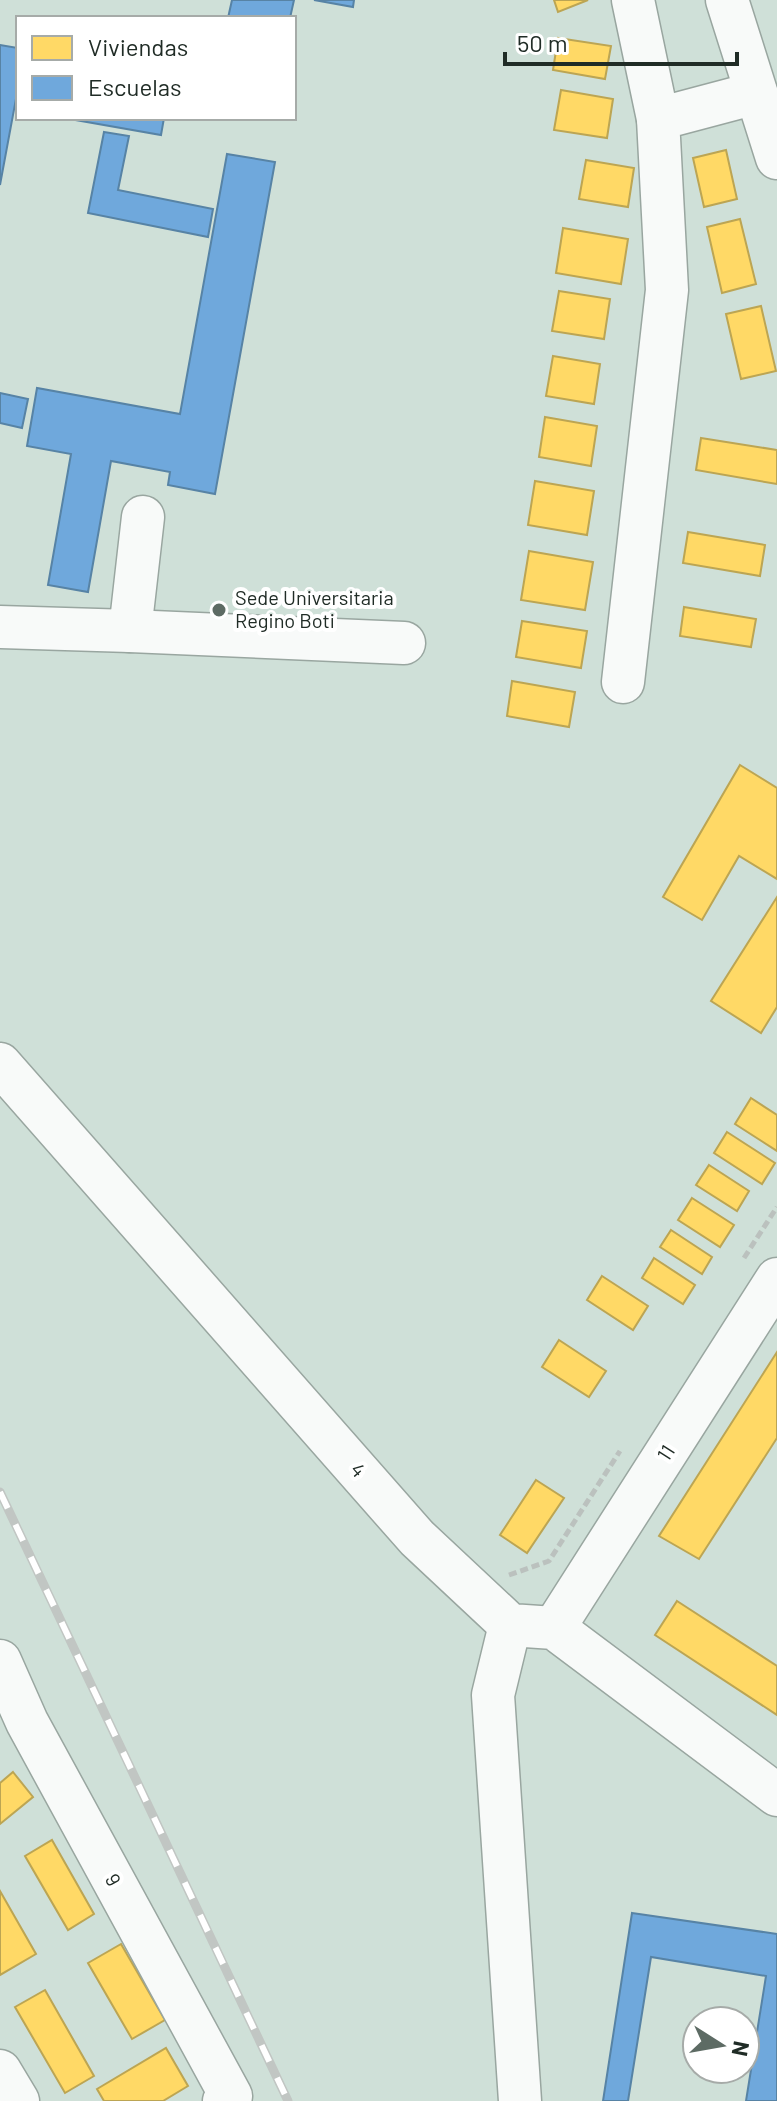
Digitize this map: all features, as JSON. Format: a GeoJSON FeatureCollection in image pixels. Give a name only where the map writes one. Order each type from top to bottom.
{"type":"FeatureCollection","features":[{"type":"Feature","properties":{"kind":"street"},"geometry":{"type":"LineString","coordinates":[[623,682],[667,290],[658,119],[633,0]]}},
{"type":"Feature","properties":{"kind":"street"},"geometry":{"type":"LineString","coordinates":[[727,0],[777,158]]}},
{"type":"Feature","properties":{"kind":"street"},"geometry":{"type":"LineString","coordinates":[[658,119],[756,93]]}},
{"type":"Feature","properties":{"kind":"street"},"geometry":{"type":"LineString","coordinates":[[130,631],[143,517]]}},
{"type":"Feature","properties":{"kind":"street"},"geometry":{"type":"LineString","coordinates":[[0,627],[404,643]]}},
{"type":"Feature","properties":{"kind":"street","name":"4"},"geometry":{"type":"LineString","coordinates":[[0,1064],[417,1538],[510,1625]]}},
{"type":"Feature","properties":{"kind":"street","name":"11"},"geometry":{"type":"LineString","coordinates":[[554,1628],[760,1269]]}},
{"type":"Feature","properties":{"kind":"street"},"geometry":{"type":"LineString","coordinates":[[520,2101],[493,1695],[510,1625],[554,1628],[777,1795]]}},
{"type":"Feature","properties":{"kind":"street","name":"9"},"geometry":{"type":"LineString","coordinates":[[0,1661],[14,1733],[228,2098]]}},
{"type":"Feature","properties":{"kind":"street"},"geometry":{"type":"LineString","coordinates":[[0,2071],[18,2101]]}},
{"type":"Feature","properties":{"kind":"path"},"geometry":{"type":"LineString","coordinates":[[760,1269],[777,1207]]}},
{"type":"Feature","properties":{"kind":"path"},"geometry":{"type":"LineString","coordinates":[[508,1575],[549,1561],[625,1443]]}},
{"type":"Feature","properties":{"kind":"building: Viviendas"},"geometry":{"type":"Polygon","coordinates":[[[554,0],[588,0],[558,12],[554,0]]]}},
{"type":"Feature","properties":{"kind":"building: Viviendas"},"geometry":{"type":"Polygon","coordinates":[[[558,38],[611,46],[605,79],[553,70],[558,38]]]}},
{"type":"Feature","properties":{"kind":"building: Viviendas"},"geometry":{"type":"Polygon","coordinates":[[[561,90],[613,99],[607,138],[554,130],[561,90]]]}},
{"type":"Feature","properties":{"kind":"building: Viviendas"},"geometry":{"type":"Polygon","coordinates":[[[726,150],[737,199],[704,207],[693,158],[726,150]]]}},
{"type":"Feature","properties":{"kind":"building: Viviendas"},"geometry":{"type":"Polygon","coordinates":[[[586,160],[634,168],[628,207],[579,199],[586,160]]]}},
{"type":"Feature","properties":{"kind":"building: Viviendas"},"geometry":{"type":"Polygon","coordinates":[[[740,219],[756,284],[722,293],[707,227],[740,219]]]}},
{"type":"Feature","properties":{"kind":"building: Viviendas"},"geometry":{"type":"Polygon","coordinates":[[[563,228],[628,239],[621,284],[556,273],[563,228]]]}},
{"type":"Feature","properties":{"kind":"building: Viviendas"},"geometry":{"type":"Polygon","coordinates":[[[559,291],[610,299],[604,339],[552,331],[559,291]]]}},
{"type":"Feature","properties":{"kind":"building: Viviendas"},"geometry":{"type":"Polygon","coordinates":[[[761,306],[776,371],[741,379],[726,314],[761,306]]]}},
{"type":"Feature","properties":{"kind":"building: Viviendas"},"geometry":{"type":"Polygon","coordinates":[[[553,356],[600,364],[594,404],[546,396],[553,356]]]}},
{"type":"Feature","properties":{"kind":"building: Viviendas"},"geometry":{"type":"Polygon","coordinates":[[[545,417],[597,426],[591,466],[539,457],[545,417]]]}},
{"type":"Feature","properties":{"kind":"building: Viviendas"},"geometry":{"type":"Polygon","coordinates":[[[701,438],[777,450],[777,484],[696,470],[701,438]]]}},
{"type":"Feature","properties":{"kind":"building: Viviendas"},"geometry":{"type":"Polygon","coordinates":[[[535,481],[594,491],[587,535],[528,525],[535,481]]]}},
{"type":"Feature","properties":{"kind":"building: Viviendas"},"geometry":{"type":"Polygon","coordinates":[[[688,532],[765,545],[760,576],[683,563],[688,532]]]}},
{"type":"Feature","properties":{"kind":"building: Viviendas"},"geometry":{"type":"Polygon","coordinates":[[[529,551],[593,562],[585,610],[521,600],[529,551]]]}},
{"type":"Feature","properties":{"kind":"building: Viviendas"},"geometry":{"type":"Polygon","coordinates":[[[684,607],[756,619],[751,647],[680,636],[684,607]]]}},
{"type":"Feature","properties":{"kind":"building: Viviendas"},"geometry":{"type":"Polygon","coordinates":[[[522,621],[587,631],[581,668],[516,657],[522,621]]]}},
{"type":"Feature","properties":{"kind":"building: Viviendas"},"geometry":{"type":"Polygon","coordinates":[[[512,681],[575,692],[569,727],[507,716],[512,681]]]}},
{"type":"Feature","properties":{"kind":"building: Viviendas"},"geometry":{"type":"Polygon","coordinates":[[[740,765],[777,788],[777,879],[739,856],[702,920],[663,897],[740,765]]]}},
{"type":"Feature","properties":{"kind":"building: Viviendas"},"geometry":{"type":"Polygon","coordinates":[[[777,897],[777,1007],[761,1033],[711,1001],[777,897]]]}},
{"type":"Feature","properties":{"kind":"building: Viviendas"},"geometry":{"type":"Polygon","coordinates":[[[751,1098],[777,1115],[777,1151],[735,1124],[751,1098]]]}},
{"type":"Feature","properties":{"kind":"building: Viviendas"},"geometry":{"type":"Polygon","coordinates":[[[727,1132],[775,1163],[762,1184],[714,1153],[727,1132]]]}},
{"type":"Feature","properties":{"kind":"building: Viviendas"},"geometry":{"type":"Polygon","coordinates":[[[709,1165],[749,1191],[737,1211],[696,1185],[709,1165]]]}},
{"type":"Feature","properties":{"kind":"building: Viviendas"},"geometry":{"type":"Polygon","coordinates":[[[692,1198],[734,1225],[720,1247],[678,1220],[692,1198]]]}},
{"type":"Feature","properties":{"kind":"building: Viviendas"},"geometry":{"type":"Polygon","coordinates":[[[671,1230],[712,1257],[702,1274],[660,1247],[671,1230]]]}},
{"type":"Feature","properties":{"kind":"building: Viviendas"},"geometry":{"type":"Polygon","coordinates":[[[654,1258],[695,1285],[683,1304],[642,1278],[654,1258]]]}},
{"type":"Feature","properties":{"kind":"building: Viviendas"},"geometry":{"type":"Polygon","coordinates":[[[602,1276],[648,1306],[633,1330],[587,1300],[602,1276]]]}},
{"type":"Feature","properties":{"kind":"building: Viviendas"},"geometry":{"type":"Polygon","coordinates":[[[559,1340],[606,1371],[589,1397],[542,1367],[559,1340]]]}},
{"type":"Feature","properties":{"kind":"building: Viviendas"},"geometry":{"type":"Polygon","coordinates":[[[777,1352],[777,1438],[699,1559],[659,1536],[777,1352]]]}},
{"type":"Feature","properties":{"kind":"building: Viviendas"},"geometry":{"type":"Polygon","coordinates":[[[536,1480],[564,1498],[527,1553],[500,1535],[536,1480]]]}},
{"type":"Feature","properties":{"kind":"building: Viviendas"},"geometry":{"type":"Polygon","coordinates":[[[677,1601],[777,1666],[777,1715],[655,1635],[677,1601]]]}},
{"type":"Feature","properties":{"kind":"building: Viviendas"},"geometry":{"type":"Polygon","coordinates":[[[13,1772],[33,1797],[0,1824],[0,1783],[13,1772]]]}},
{"type":"Feature","properties":{"kind":"building: Viviendas"},"geometry":{"type":"Polygon","coordinates":[[[52,1840],[94,1914],[68,1930],[25,1856],[52,1840]]]}},
{"type":"Feature","properties":{"kind":"building: Viviendas"},"geometry":{"type":"Polygon","coordinates":[[[0,1891],[36,1954],[0,1975],[0,1891]]]}},
{"type":"Feature","properties":{"kind":"building: Viviendas"},"geometry":{"type":"Polygon","coordinates":[[[121,1944],[165,2020],[132,2039],[88,1963],[121,1944]]]}},
{"type":"Feature","properties":{"kind":"building: Viviendas"},"geometry":{"type":"Polygon","coordinates":[[[45,1990],[94,2076],[65,2093],[15,2007],[45,1990]]]}},
{"type":"Feature","properties":{"kind":"building: Viviendas"},"geometry":{"type":"Polygon","coordinates":[[[166,2048],[188,2086],[163,2101],[104,2101],[97,2089],[166,2048]]]}},
{"type":"Feature","properties":{"kind":"building: Escuelas"},"geometry":{"type":"Polygon","coordinates":[[[232,0],[294,0],[290,16],[228,16],[232,0]]]}},
{"type":"Feature","properties":{"kind":"building: Escuelas"},"geometry":{"type":"Polygon","coordinates":[[[314,0],[354,0],[353,7],[314,0]]]}},
{"type":"Feature","properties":{"kind":"building: Escuelas"},"geometry":{"type":"Polygon","coordinates":[[[0,45],[16,48],[16,99],[0,185],[0,45]]]}},
{"type":"Feature","properties":{"kind":"building: Escuelas"},"geometry":{"type":"Polygon","coordinates":[[[75,120],[164,120],[161,135],[75,120]]]}},
{"type":"Feature","properties":{"kind":"building: Escuelas"},"geometry":{"type":"Polygon","coordinates":[[[104,132],[129,136],[118,190],[213,209],[208,237],[88,213],[104,132]]]}},
{"type":"Feature","properties":{"kind":"building: Escuelas"},"geometry":{"type":"Polygon","coordinates":[[[227,154],[275,162],[215,494],[168,485],[170,472],[111,461],[88,592],[48,585],[71,454],[27,446],[37,388],[180,414],[227,154]]]}},
{"type":"Feature","properties":{"kind":"building: Escuelas"},"geometry":{"type":"Polygon","coordinates":[[[0,393],[28,399],[22,428],[0,423],[0,393]]]}},
{"type":"Feature","properties":{"kind":"building: Escuelas"},"geometry":{"type":"Polygon","coordinates":[[[632,1913],[777,1934],[777,2101],[746,2101],[749,2085],[761,2085],[761,2007],[766,1976],[651,1957],[628,2101],[603,2101],[632,1913]]]}},
{"type":"Feature","properties":{"kind":"railway"},"geometry":{"type":"LineString","coordinates":[[0,1492],[288,2101]]}},
{"type":"Feature","properties":{"kind":"place","name":"Sede Universitaria Regino Boti"},"geometry":{"type":"Point","coordinates":[219,610]}}]}
